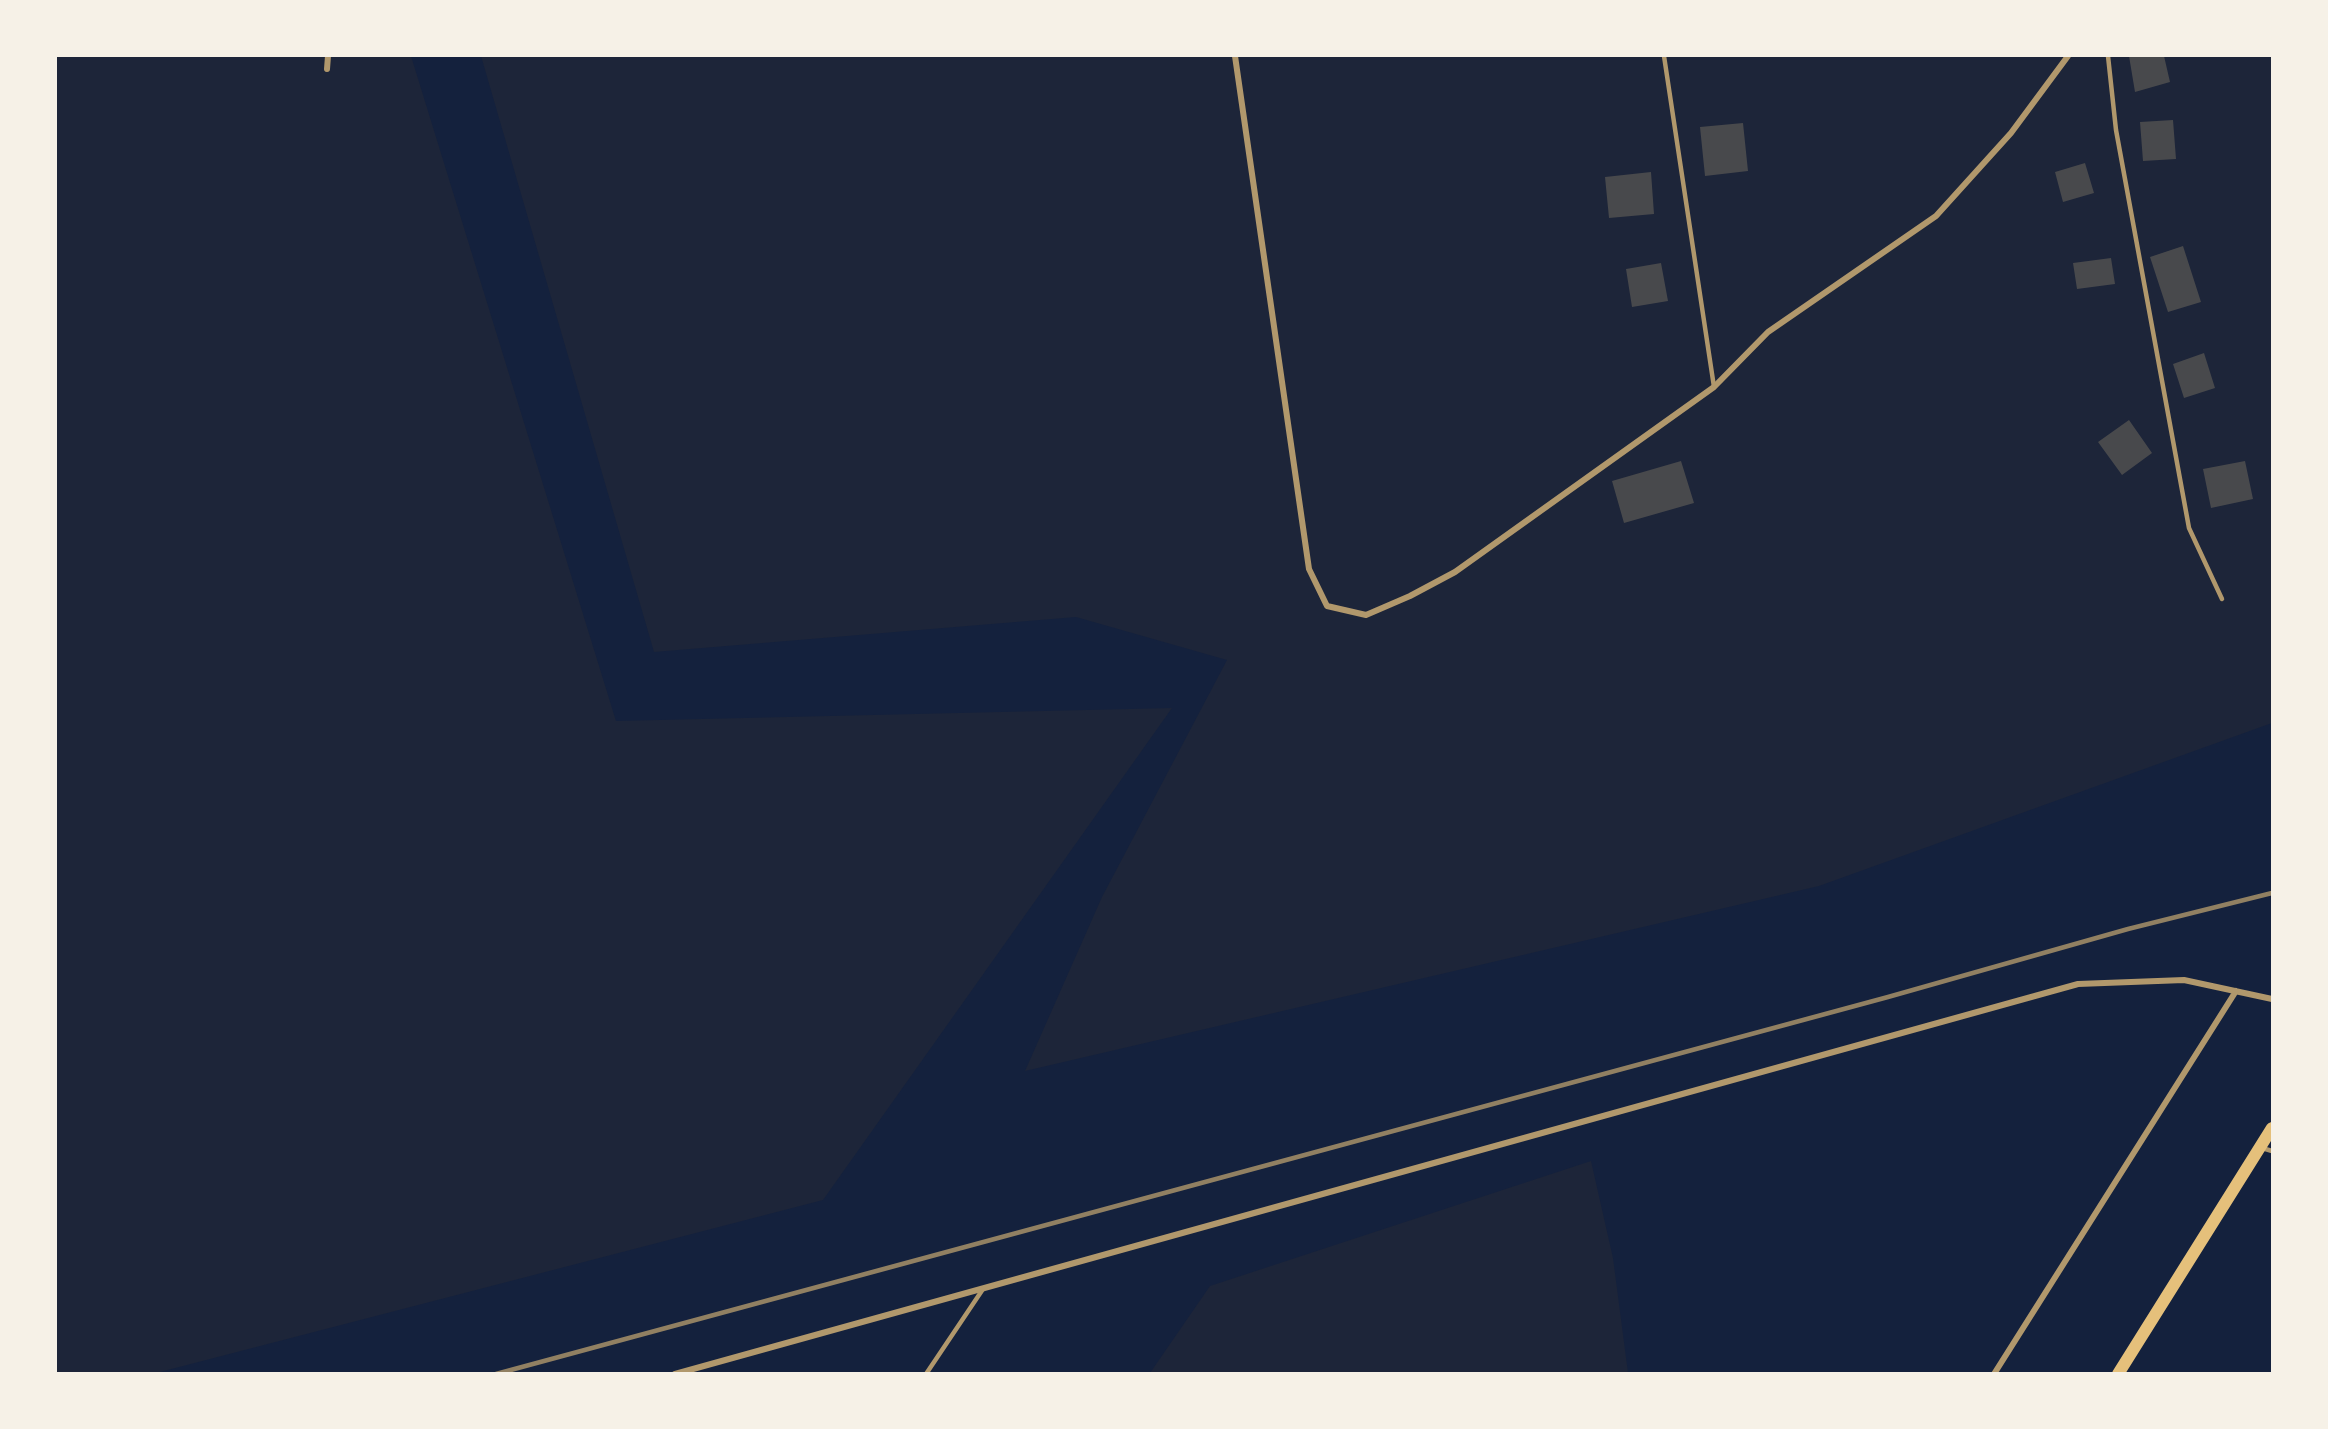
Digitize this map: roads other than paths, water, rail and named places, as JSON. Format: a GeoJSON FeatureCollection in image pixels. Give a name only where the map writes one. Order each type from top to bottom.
{"type":"FeatureCollection","features":[{"type":"Feature","properties":{"kind":"main road"},"geometry":{"type":"LineString","coordinates":[[2118,1374],[2272,1128]]}},
{"type":"Feature","properties":{"kind":"street"},"geometry":{"type":"LineString","coordinates":[[327,69],[328,56]]}},
{"type":"Feature","properties":{"kind":"street"},"geometry":{"type":"LineString","coordinates":[[1235,56],[1310,569],[1327,606],[1366,615],[1410,596],[1455,572],[1714,387],[1767,332],[1936,216],[2011,133],[2068,56]]}},
{"type":"Feature","properties":{"kind":"street"},"geometry":{"type":"LineString","coordinates":[[675,1374],[2078,984],[2184,980],[2272,999]]}},
{"type":"Feature","properties":{"kind":"street"},"geometry":{"type":"LineString","coordinates":[[1994,1374],[2236,992]]}},
{"type":"Feature","properties":{"kind":"lane"},"geometry":{"type":"LineString","coordinates":[[1664,56],[1714,387]]}},
{"type":"Feature","properties":{"kind":"lane"},"geometry":{"type":"LineString","coordinates":[[2108,56],[2116,130],[2188,528],[2223,598]]}},
{"type":"Feature","properties":{"kind":"lane"},"geometry":{"type":"LineString","coordinates":[[2260,1147],[2272,1151]]}},
{"type":"Feature","properties":{"kind":"lane"},"geometry":{"type":"LineString","coordinates":[[926,1374],[984,1287]]}},
{"type":"Feature","properties":{"kind":"railway"},"geometry":{"type":"LineString","coordinates":[[496,1374],[1888,997],[2128,929],[2272,893]]}}]}
